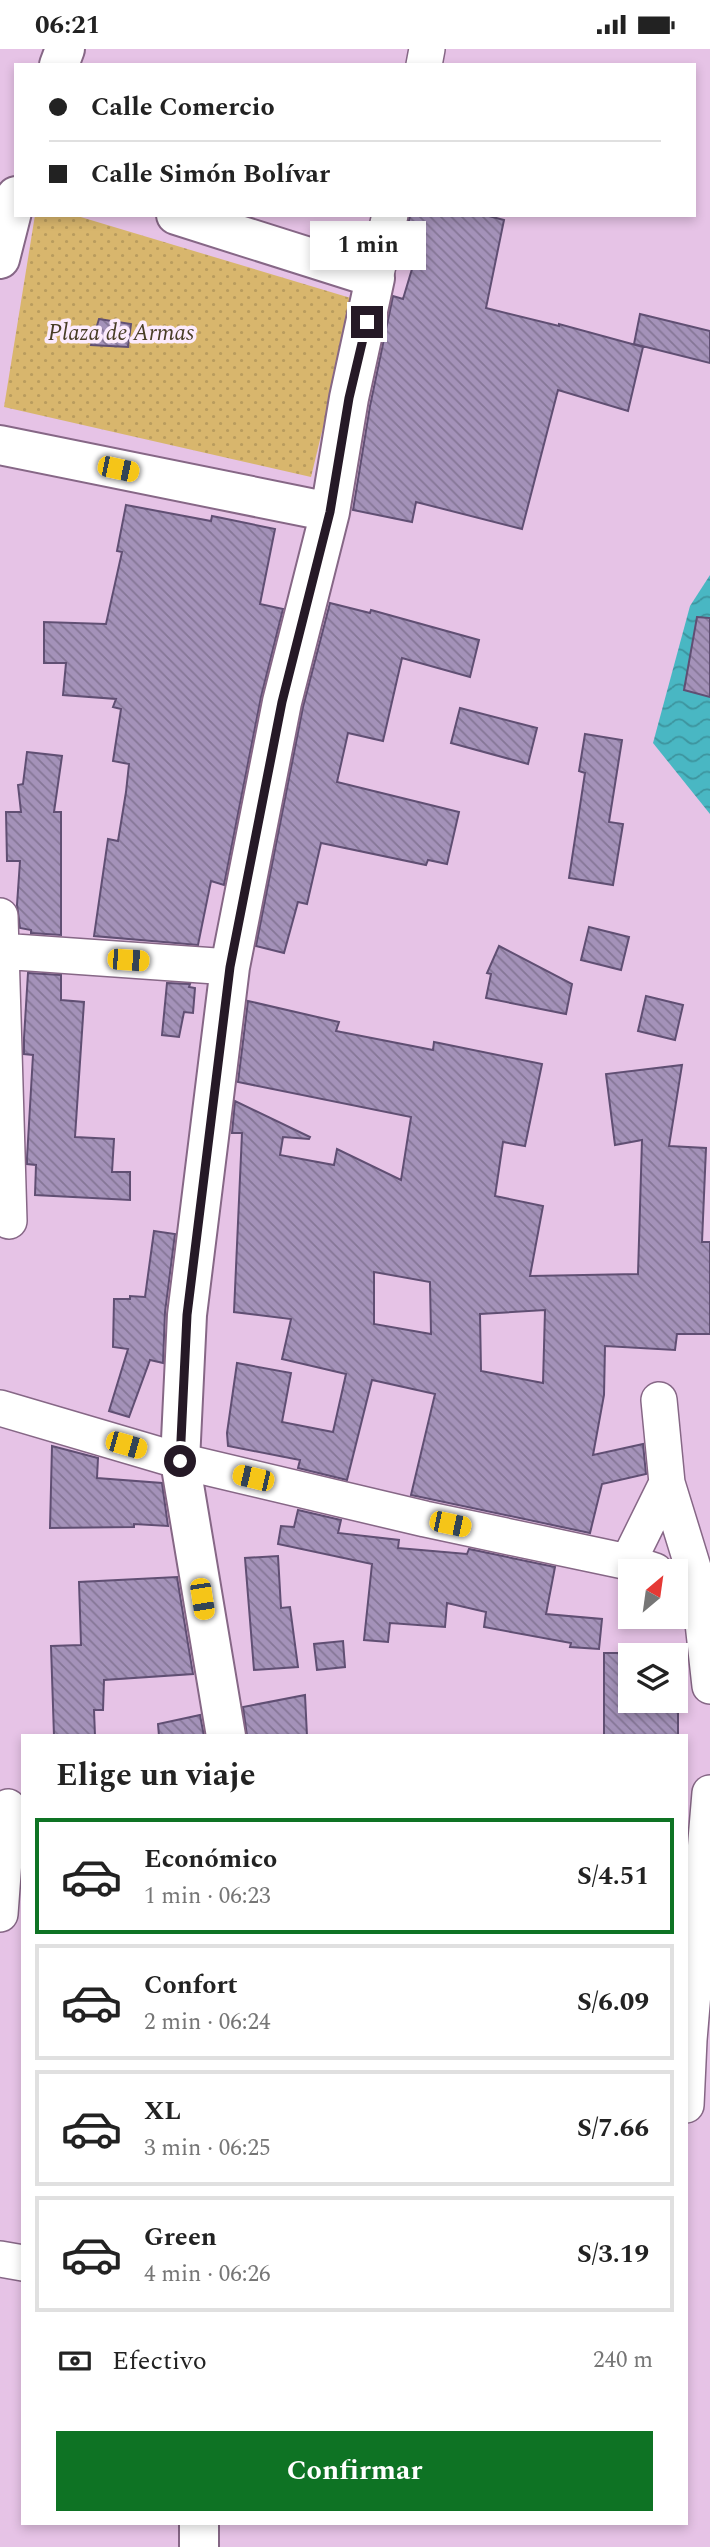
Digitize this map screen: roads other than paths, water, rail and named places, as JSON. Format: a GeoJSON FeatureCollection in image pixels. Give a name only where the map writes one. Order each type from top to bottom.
{"type":"FeatureCollection","features":[{"type":"Feature","properties":{"kind":"street"},"geometry":{"type":"LineString","coordinates":[[1,248],[14,203]]}},
{"type":"Feature","properties":{"kind":"street"},"geometry":{"type":"LineString","coordinates":[[182,217],[375,278]]}},
{"type":"Feature","properties":{"kind":"street"},"geometry":{"type":"LineString","coordinates":[[226,1734],[180,1461],[187,1315],[230,967],[282,702],[330,512],[349,398],[390,217]]}},
{"type":"Feature","properties":{"kind":"street"},"geometry":{"type":"LineString","coordinates":[[0,445],[330,512]]}},
{"type":"Feature","properties":{"kind":"street"},"geometry":{"type":"LineString","coordinates":[[0,916],[9,1221]]}},
{"type":"Feature","properties":{"kind":"street"},"geometry":{"type":"LineString","coordinates":[[1,951],[230,967]]}},
{"type":"Feature","properties":{"kind":"street"},"geometry":{"type":"LineString","coordinates":[[659,1400],[667,1483],[682,1559]]}},
{"type":"Feature","properties":{"kind":"street"},"geometry":{"type":"LineString","coordinates":[[0,1408],[180,1461],[618,1562]]}},
{"type":"Feature","properties":{"kind":"street"},"geometry":{"type":"LineString","coordinates":[[643,1559],[667,1483]]}},
{"type":"Feature","properties":{"kind":"street"},"geometry":{"type":"LineString","coordinates":[[688,1587],[710,1686]]}},
{"type":"Feature","properties":{"kind":"street"},"geometry":{"type":"LineString","coordinates":[[688,2062],[710,1793]]}},
{"type":"Feature","properties":{"kind":"street"},"geometry":{"type":"LineString","coordinates":[[0,1914],[8,1807]]}},
{"type":"Feature","properties":{"kind":"street"},"geometry":{"type":"LineString","coordinates":[[0,2259],[21,2263]]}},
{"type":"Feature","properties":{"kind":"street"},"geometry":{"type":"LineString","coordinates":[[199,2525],[199,2547]]}},
{"type":"Feature","properties":{"kind":"water"},"geometry":{"type":"Polygon","coordinates":[[[710,575],[710,814],[653,743],[690,606],[710,575]]]}},
{"type":"Feature","properties":{"kind":"park label","name":"Plaza de Armas"},"geometry":{"type":"Point","coordinates":[121,333]}}]}
